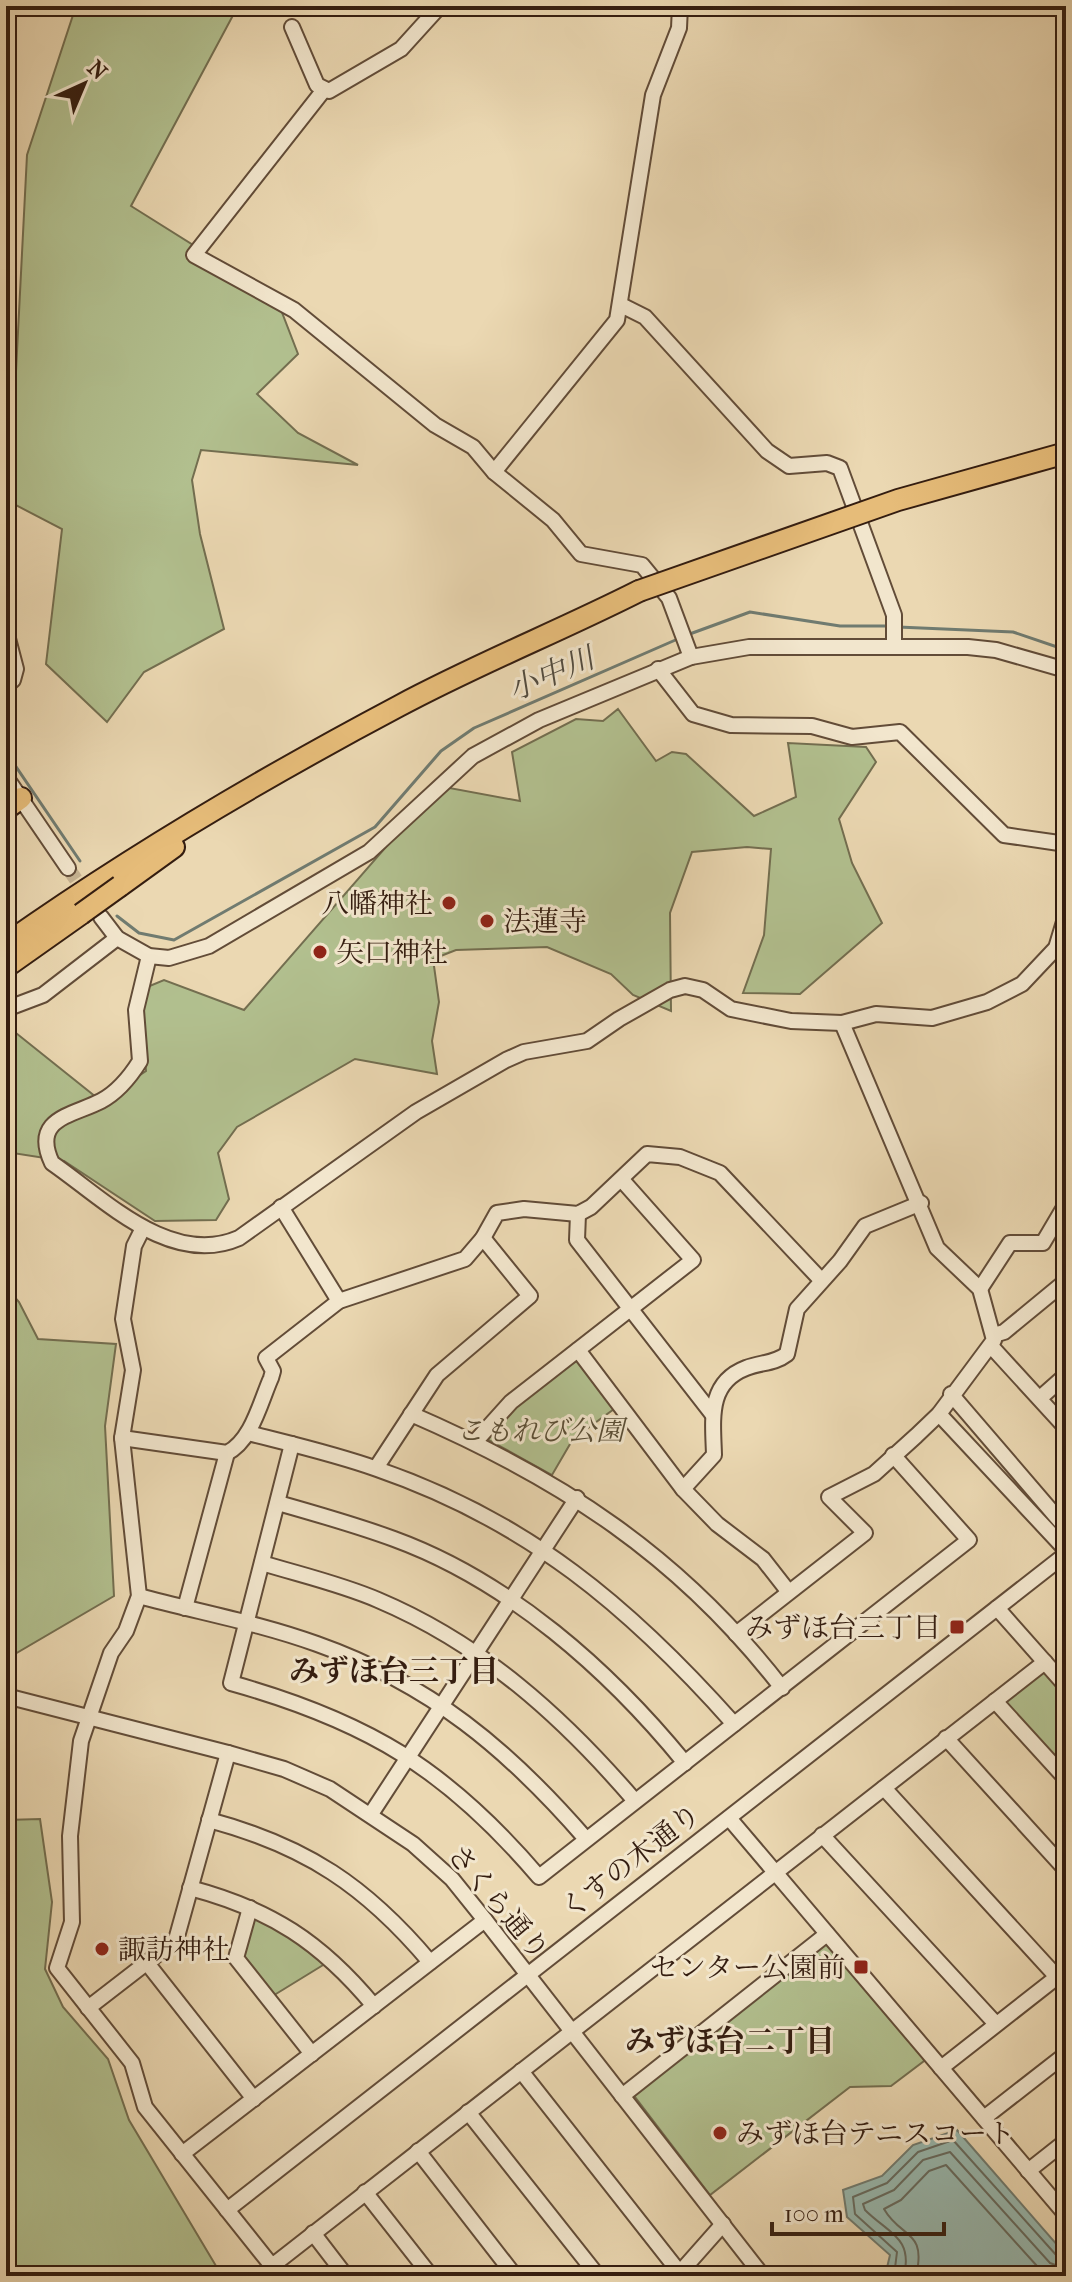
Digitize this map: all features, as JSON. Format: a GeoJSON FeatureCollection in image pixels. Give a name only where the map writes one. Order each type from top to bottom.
{"type":"FeatureCollection","features":[{"type":"Feature","properties":{"kind":"highway"},"geometry":{"type":"LineString","coordinates":[[6,928],[95,870],[300,749],[426,681],[576,614],[639,591],[884,505],[1066,453]]}},
{"type":"Feature","properties":{"kind":"highway"},"geometry":{"type":"LineString","coordinates":[[6,944],[100,878],[400,705],[639,591]]}},
{"type":"Feature","properties":{"kind":"highway"},"geometry":{"type":"LineString","coordinates":[[6,967],[244,794]]}},
{"type":"Feature","properties":{"kind":"highway"},"geometry":{"type":"LineString","coordinates":[[6,936],[95,870]]}},
{"type":"Feature","properties":{"kind":"street"},"geometry":{"type":"LineString","coordinates":[[323,91],[329,91],[401,49],[440,6]]}},
{"type":"Feature","properties":{"kind":"street"},"geometry":{"type":"LineString","coordinates":[[494,472],[617,320],[653,95],[679,28],[680,6]]}},
{"type":"Feature","properties":{"kind":"street"},"geometry":{"type":"LineString","coordinates":[[292,27],[323,91]]}},
{"type":"Feature","properties":{"kind":"street"},"geometry":{"type":"LineString","coordinates":[[323,91],[194,255],[294,310],[435,425],[473,447],[494,472],[553,520],[581,554],[642,565],[669,598],[691,657]]}},
{"type":"Feature","properties":{"kind":"street"},"geometry":{"type":"LineString","coordinates":[[621,305],[645,317],[767,451],[789,466],[827,463],[840,468],[894,615],[894,647]]}},
{"type":"Feature","properties":{"kind":"street"},"geometry":{"type":"LineString","coordinates":[[6,631],[16,669],[13,680],[6,686]]}},
{"type":"Feature","properties":{"kind":"street"},"geometry":{"type":"LineString","coordinates":[[101,917],[117,938],[149,956],[169,958],[189,954],[221,940],[369,852],[473,756],[539,720],[691,657],[749,647],[996,650],[1066,670]]}},
{"type":"Feature","properties":{"kind":"street"},"geometry":{"type":"LineString","coordinates":[[658,669],[693,714],[731,725],[812,726],[852,737],[900,732],[1004,835],[1066,844]]}},
{"type":"Feature","properties":{"kind":"street"},"geometry":{"type":"LineString","coordinates":[[11,794],[68,868]]}},
{"type":"Feature","properties":{"kind":"street"},"geometry":{"type":"LineString","coordinates":[[149,956],[136,1010],[140,1061],[118,1090],[55,1121],[48,1132],[46,1152],[52,1163],[143,1228],[188,1243],[218,1247],[239,1238],[416,1112],[506,1060],[539,1048],[587,1041],[670,990],[685,986],[703,990],[731,1009],[749,1015],[842,1023],[876,1014],[932,1018],[987,1002],[1022,984],[1056,948],[1066,915]]}},
{"type":"Feature","properties":{"kind":"street"},"geometry":{"type":"LineString","coordinates":[[6,1009],[43,995],[117,938]]}},
{"type":"Feature","properties":{"kind":"street"},"geometry":{"type":"LineString","coordinates":[[842,1023],[943,1256],[980,1289],[992,1340],[1066,1428]]}},
{"type":"Feature","properties":{"kind":"street"},"geometry":{"type":"LineString","coordinates":[[122,1438],[227,1453],[236,1449],[248,1433],[273,1371],[266,1358],[339,1301],[465,1259],[483,1238],[497,1213],[524,1209],[578,1214],[591,1207],[647,1154],[680,1157],[720,1173],[821,1280]]}},
{"type":"Feature","properties":{"kind":"street"},"geometry":{"type":"LineString","coordinates":[[475,1442],[499,1412],[693,1260],[622,1180]]}},
{"type":"Feature","properties":{"kind":"street"},"geometry":{"type":"LineString","coordinates":[[683,1489],[714,1455],[713,1415],[716,1392],[723,1383],[744,1368],[777,1361],[787,1354],[797,1309],[865,1226],[921,1203]]}},
{"type":"Feature","properties":{"kind":"street"},"geometry":{"type":"LineString","coordinates":[[980,1289],[1010,1243],[1043,1243],[1066,1204]]}},
{"type":"Feature","properties":{"kind":"street"},"geometry":{"type":"LineString","coordinates":[[281,1207],[339,1301]]}},
{"type":"Feature","properties":{"kind":"street"},"geometry":{"type":"LineString","coordinates":[[578,1214],[577,1240],[713,1415]]}},
{"type":"Feature","properties":{"kind":"street"},"geometry":{"type":"LineString","coordinates":[[143,1228],[134,1246],[123,1319],[133,1370],[122,1438],[139,1596],[126,1631],[111,1653],[87,1717],[70,1836],[72,1922],[57,1968],[132,2063],[145,2107],[272,2266],[1045,1662]]}},
{"type":"Feature","properties":{"kind":"street"},"geometry":{"type":"LineString","coordinates":[[376,1468],[450,1361],[530,1296],[483,1238]]}},
{"type":"Feature","properties":{"kind":"street"},"geometry":{"type":"LineString","coordinates":[[736,1634],[865,1533],[829,1497],[874,1474],[939,1414],[992,1340],[1066,1281]]}},
{"type":"Feature","properties":{"kind":"street"},"geometry":{"type":"LineString","coordinates":[[578,1350],[683,1489],[717,1524],[763,1559],[788,1591]]}},
{"type":"Feature","properties":{"kind":"street"},"geometry":{"type":"LineString","coordinates":[[1040,1398],[1066,1375]]}},
{"type":"Feature","properties":{"kind":"street"},"geometry":{"type":"LineString","coordinates":[[951,1394],[1066,1528]]}},
{"type":"Feature","properties":{"kind":"street"},"geometry":{"type":"LineString","coordinates":[[411,1414],[475,1442],[577,1498],[674,1572],[736,1634],[782,1688]]}},
{"type":"Feature","properties":{"kind":"street"},"geometry":{"type":"LineString","coordinates":[[939,1414],[1066,1552]]}},
{"type":"Feature","properties":{"kind":"street"},"geometry":{"type":"LineString","coordinates":[[248,1433],[376,1468],[468,1507],[544,1550],[621,1607],[686,1670],[734,1724]]}},
{"type":"Feature","properties":{"kind":"street"},"geometry":{"type":"LineString","coordinates":[[292,1444],[231,1683],[296,1701],[360,1728],[409,1756],[495,1825],[539,1877],[969,1540],[893,1455]]}},
{"type":"Feature","properties":{"kind":"street"},"geometry":{"type":"LineString","coordinates":[[185,1608],[227,1453]]}},
{"type":"Feature","properties":{"kind":"street"},"geometry":{"type":"LineString","coordinates":[[371,1814],[577,1498]]}},
{"type":"Feature","properties":{"kind":"street"},"geometry":{"type":"LineString","coordinates":[[278,1503],[396,1540],[439,1559],[511,1601],[589,1662],[626,1696],[685,1763]]}},
{"type":"Feature","properties":{"kind":"street","name":"くすの木通り"},"geometry":{"type":"LineString","coordinates":[[227,2210],[1066,1552]]}},
{"type":"Feature","properties":{"kind":"street"},"geometry":{"type":"LineString","coordinates":[[262,1563],[378,1600],[476,1653],[562,1721],[635,1801]]}},
{"type":"Feature","properties":{"kind":"street"},"geometry":{"type":"LineString","coordinates":[[139,1596],[315,1643],[370,1665],[443,1705],[483,1734],[537,1782],[586,1839]]}},
{"type":"Feature","properties":{"kind":"street"},"geometry":{"type":"LineString","coordinates":[[997,1608],[1066,1686]]}},
{"type":"Feature","properties":{"kind":"street","name":"さくら通り"},"geometry":{"type":"LineString","coordinates":[[6,1696],[228,1753],[296,1774],[330,1789],[413,1844],[452,1879],[765,2276]]}},
{"type":"Feature","properties":{"kind":"street"},"geometry":{"type":"LineString","coordinates":[[995,1701],[1066,1779]]}},
{"type":"Feature","properties":{"kind":"street"},"geometry":{"type":"LineString","coordinates":[[946,1738],[1066,1870]]}},
{"type":"Feature","properties":{"kind":"street"},"geometry":{"type":"LineString","coordinates":[[88,2008],[176,1940],[228,1753]]}},
{"type":"Feature","properties":{"kind":"street"},"geometry":{"type":"LineString","coordinates":[[884,1788],[1062,1973],[941,2068]]}},
{"type":"Feature","properties":{"kind":"street"},"geometry":{"type":"LineString","coordinates":[[729,1818],[1066,2215]]}},
{"type":"Feature","properties":{"kind":"street"},"geometry":{"type":"LineString","coordinates":[[209,1820],[289,1846],[317,1861],[377,1905],[430,1962]]}},
{"type":"Feature","properties":{"kind":"street"},"geometry":{"type":"LineString","coordinates":[[822,1835],[996,2024]]}},
{"type":"Feature","properties":{"kind":"street"},"geometry":{"type":"LineString","coordinates":[[190,1888],[250,1908],[309,1940],[339,1966],[374,2006]]}},
{"type":"Feature","properties":{"kind":"street"},"geometry":{"type":"LineString","coordinates":[[250,1908],[236,1958],[312,2054]]}},
{"type":"Feature","properties":{"kind":"street"},"geometry":{"type":"LineString","coordinates":[[182,2154],[485,1920]]}},
{"type":"Feature","properties":{"kind":"street"},"geometry":{"type":"LineString","coordinates":[[622,2096],[827,1934]]}},
{"type":"Feature","properties":{"kind":"street"},"geometry":{"type":"LineString","coordinates":[[147,1963],[254,2099]]}},
{"type":"Feature","properties":{"kind":"street"},"geometry":{"type":"LineString","coordinates":[[984,2118],[1066,2054]]}},
{"type":"Feature","properties":{"kind":"street"},"geometry":{"type":"LineString","coordinates":[[521,2071],[678,2274],[723,2224]]}},
{"type":"Feature","properties":{"kind":"street"},"geometry":{"type":"LineString","coordinates":[[468,2112],[598,2276]]}},
{"type":"Feature","properties":{"kind":"street"},"geometry":{"type":"LineString","coordinates":[[1028,2171],[1066,2141]]}},
{"type":"Feature","properties":{"kind":"street"},"geometry":{"type":"LineString","coordinates":[[418,2151],[515,2276]]}},
{"type":"Feature","properties":{"kind":"street"},"geometry":{"type":"LineString","coordinates":[[365,2192],[431,2276]]}},
{"type":"Feature","properties":{"kind":"street"},"geometry":{"type":"LineString","coordinates":[[313,2233],[346,2276]]}},
{"type":"Feature","properties":{"kind":"green space"},"geometry":{"type":"Polygon","coordinates":[[[76,6],[238,6],[131,206],[276,297],[298,354],[257,394],[298,433],[358,465],[201,450],[192,480],[200,534],[224,629],[144,672],[107,722],[46,664],[62,529],[6,500],[6,415],[15,391],[27,155],[76,6]]]}},
{"type":"Feature","properties":{"kind":"green space"},"geometry":{"type":"Polygon","coordinates":[[[618,709],[656,761],[672,752],[686,754],[754,816],[796,797],[788,743],[866,747],[876,762],[839,819],[852,863],[882,923],[800,994],[743,993],[764,935],[771,849],[747,847],[692,852],[670,913],[671,1011],[633,995],[611,974],[547,947],[456,950],[433,959],[439,1002],[432,1041],[437,1074],[355,1059],[237,1127],[218,1153],[229,1199],[216,1220],[155,1221],[64,1161],[6,1152],[6,1025],[101,1101],[146,1071],[140,990],[164,980],[244,1010],[439,786],[520,801],[512,752],[576,719],[603,721],[618,709]]]}},
{"type":"Feature","properties":{"kind":"green space"},"geometry":{"type":"Polygon","coordinates":[[[6,1287],[19,1302],[38,1339],[116,1344],[105,1426],[114,1596],[8,1658],[6,1287]]]}},
{"type":"Feature","properties":{"kind":"green space","name":"こもれび公園"},"geometry":{"type":"Polygon","coordinates":[[[576,1359],[614,1409],[573,1439],[552,1475],[487,1439],[504,1415],[576,1359]]]}},
{"type":"Feature","properties":{"kind":"green space"},"geometry":{"type":"Polygon","coordinates":[[[1046,1669],[1066,1691],[1066,1769],[1004,1701],[1046,1669]]]}},
{"type":"Feature","properties":{"kind":"green space"},"geometry":{"type":"Polygon","coordinates":[[[40,1819],[52,1902],[45,1969],[63,2007],[108,2059],[129,2120],[222,2276],[6,2276],[6,1820],[40,1819]]]}},
{"type":"Feature","properties":{"kind":"green space"},"geometry":{"type":"Polygon","coordinates":[[[253,1914],[276,1925],[328,1962],[271,1997],[241,1958],[253,1914]]]}},
{"type":"Feature","properties":{"kind":"green space"},"geometry":{"type":"Polygon","coordinates":[[[823,1943],[829,1944],[923,2054],[924,2061],[891,2086],[850,2087],[710,2195],[632,2093],[823,1943]]]}},
{"type":"Feature","properties":{"kind":"water"},"geometry":{"type":"Polygon","coordinates":[[[957,2130],[1066,2255],[1066,2276],[885,2276],[890,2255],[847,2217],[843,2190],[882,2176],[913,2145],[957,2130]]]}},
{"type":"Feature","properties":{"kind":"waterway","name":"小中川"},"geometry":{"type":"LineString","coordinates":[[687,635],[750,612],[840,626],[890,626]]}},
{"type":"Feature","properties":{"kind":"waterway","name":"小中川"},"geometry":{"type":"LineString","coordinates":[[898,627],[1013,632],[1066,650]]}},
{"type":"Feature","properties":{"kind":"waterway","name":"小中川"},"geometry":{"type":"LineString","coordinates":[[117,916],[139,933],[174,940],[375,827],[441,751],[474,728],[680,638]]}},
{"type":"Feature","properties":{"kind":"waterway","name":"小中川"},"geometry":{"type":"LineString","coordinates":[[6,752],[80,861]]}},
{"type":"Feature","properties":{"kind":"tunnel"},"geometry":{"type":"LineString","coordinates":[[68,868],[88,897]]}},
{"type":"Feature","properties":{"kind":"place","name":"八幡神社"},"geometry":{"type":"Point","coordinates":[449,903]}},
{"type":"Feature","properties":{"kind":"place","name":"法蓮寺"},"geometry":{"type":"Point","coordinates":[487,921]}},
{"type":"Feature","properties":{"kind":"place","name":"矢口神社"},"geometry":{"type":"Point","coordinates":[320,952]}},
{"type":"Feature","properties":{"kind":"place","name":"みずほ台三丁目"},"geometry":{"type":"Point","coordinates":[957,1627]}},
{"type":"Feature","properties":{"kind":"place","name":"諏訪神社"},"geometry":{"type":"Point","coordinates":[102,1949]}},
{"type":"Feature","properties":{"kind":"place","name":"センター公園前"},"geometry":{"type":"Point","coordinates":[861,1967]}},
{"type":"Feature","properties":{"kind":"place","name":"みずほ台テニスコート"},"geometry":{"type":"Point","coordinates":[720,2133]}},
{"type":"Feature","properties":{"kind":"district","name":"みずほ台三丁目"},"geometry":{"type":"Point","coordinates":[394,1671]}},
{"type":"Feature","properties":{"kind":"district","name":"みずほ台二丁目"},"geometry":{"type":"Point","coordinates":[730,2041]}}]}
